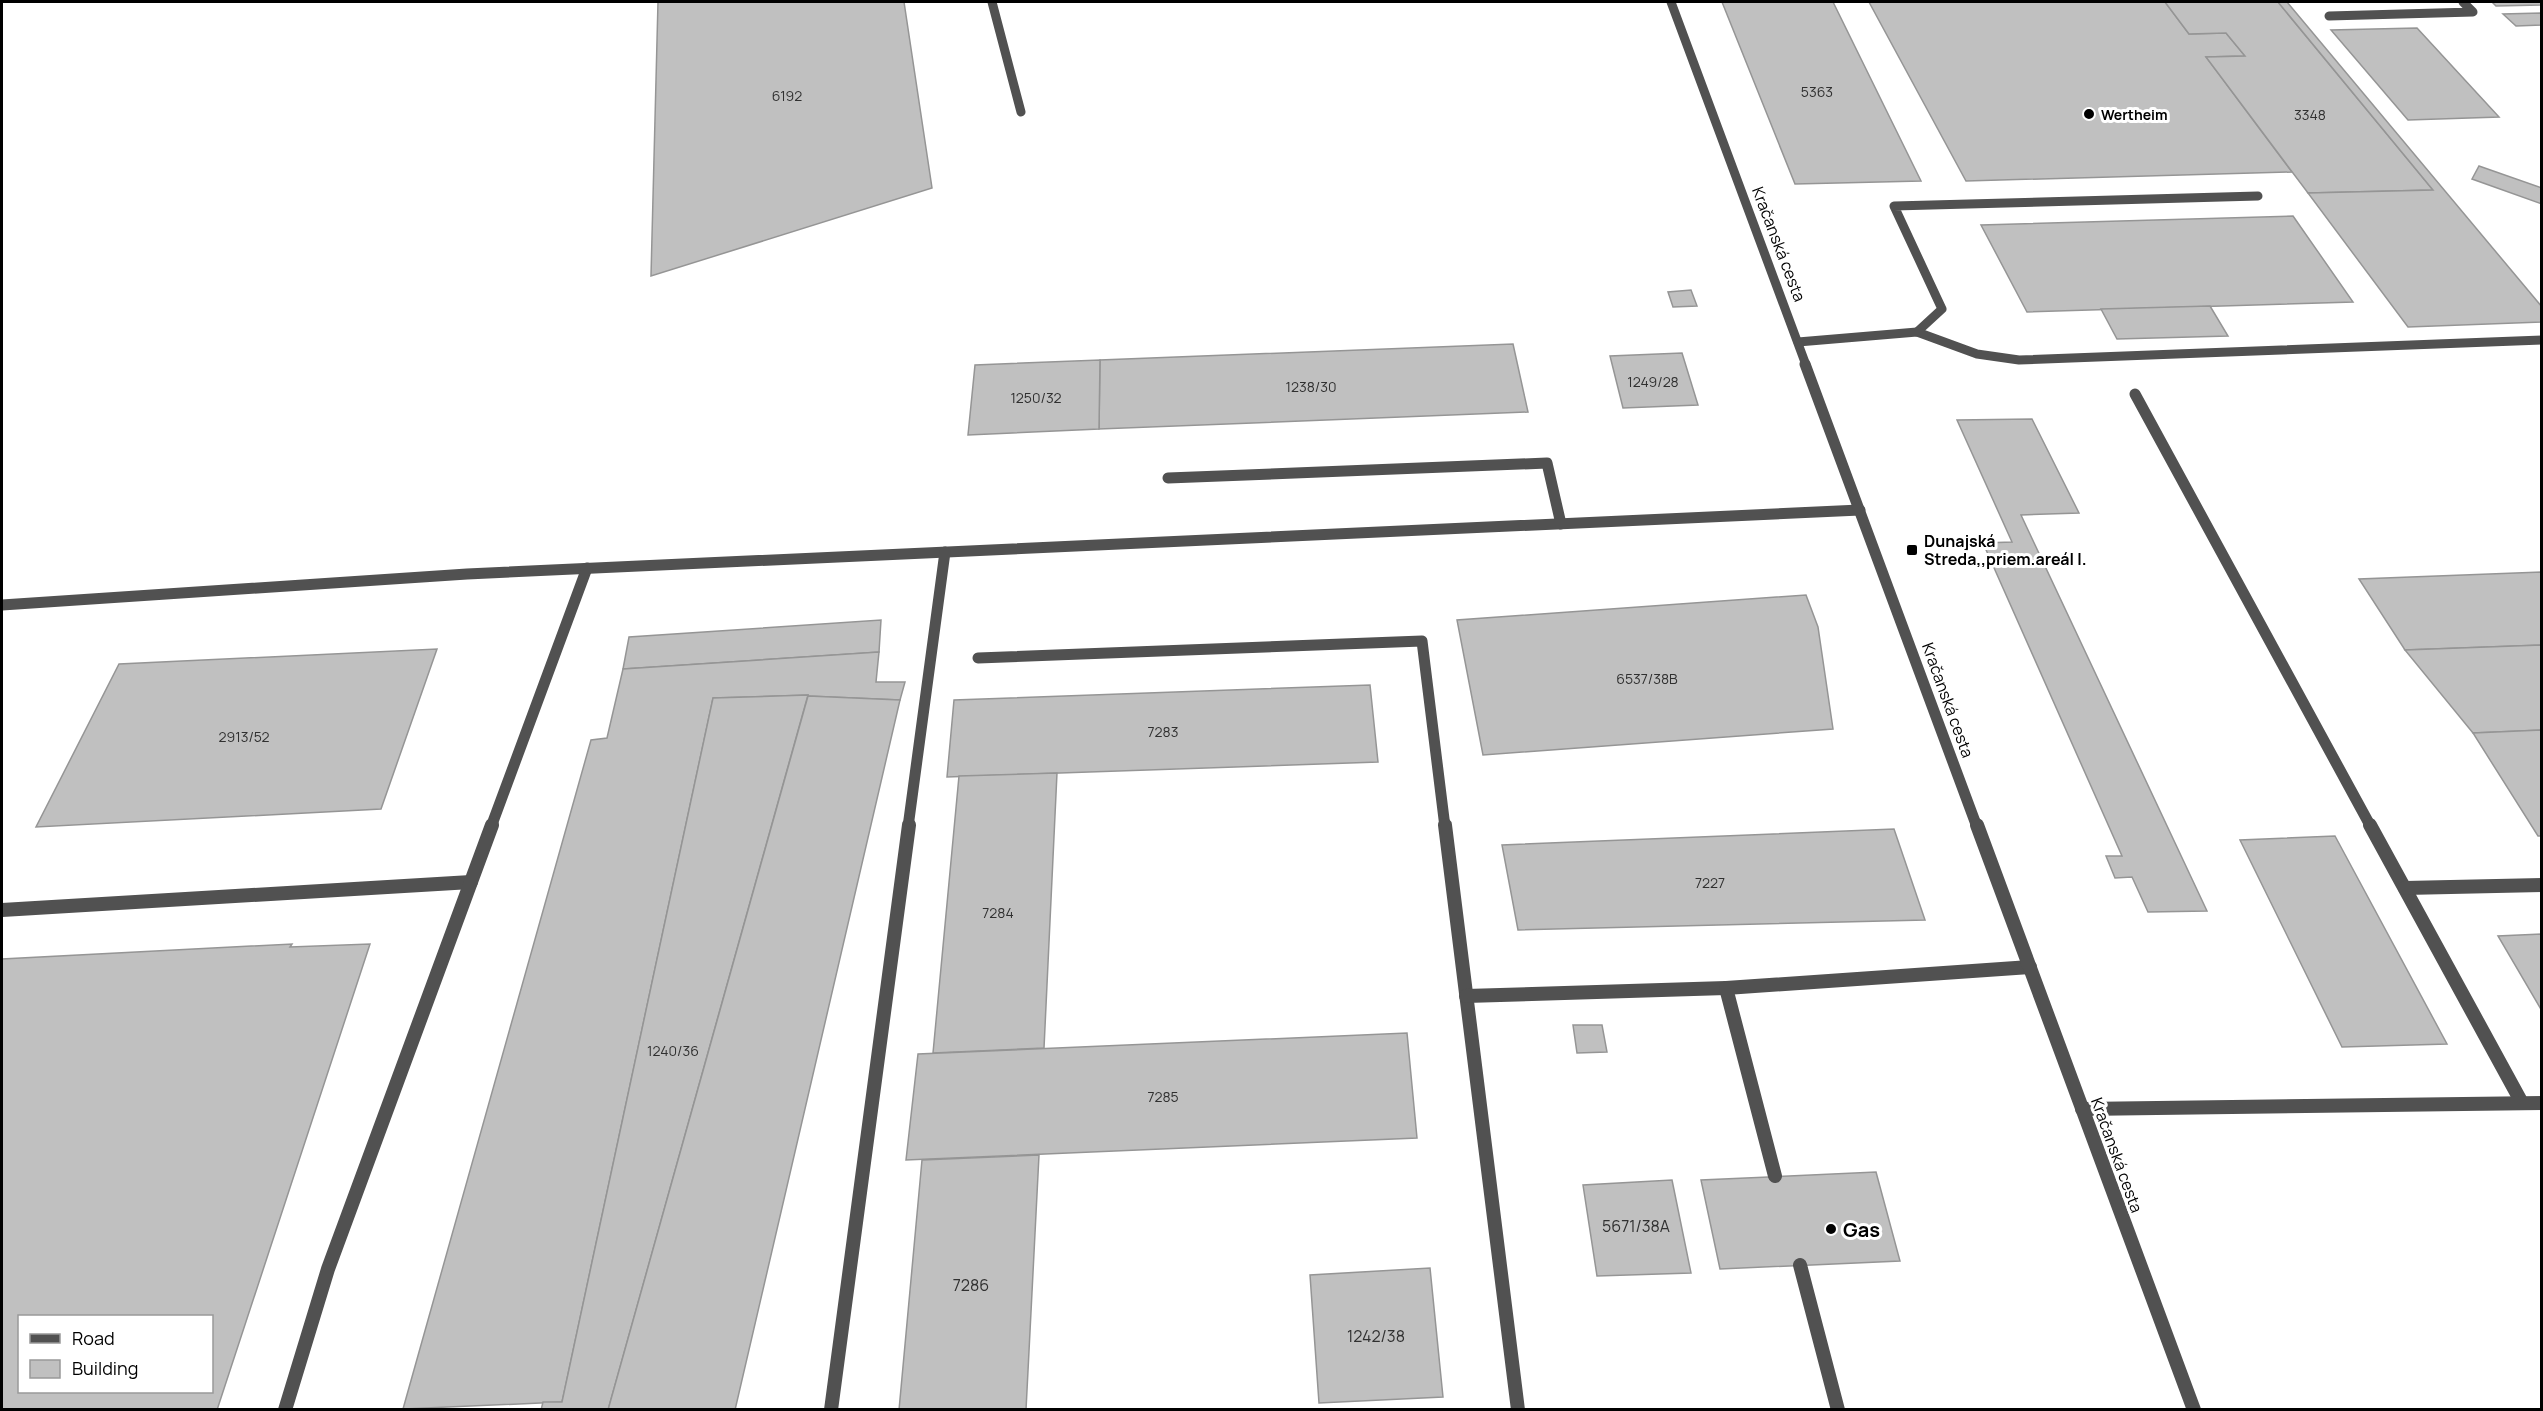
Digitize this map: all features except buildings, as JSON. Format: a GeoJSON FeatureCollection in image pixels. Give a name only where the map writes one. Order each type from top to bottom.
{"type":"FeatureCollection","features":[{"type":"Feature","properties":{"kind":"street"},"geometry":{"type":"LineString","coordinates":[[992,2],[1021,112]]}},
{"type":"Feature","properties":{"kind":"street","name":"Kračanská cesta"},"geometry":{"type":"LineString","coordinates":[[1671,2],[2194,1410]]}},
{"type":"Feature","properties":{"kind":"street"},"geometry":{"type":"LineString","coordinates":[[2329,16],[2473,12],[2463,2]]}},
{"type":"Feature","properties":{"kind":"street"},"geometry":{"type":"LineString","coordinates":[[1917,332],[1942,309],[1894,206],[2258,195]]}},
{"type":"Feature","properties":{"kind":"street"},"geometry":{"type":"LineString","coordinates":[[1798,342],[1917,332],[1977,354],[2019,360],[2541,340]]}},
{"type":"Feature","properties":{"kind":"street"},"geometry":{"type":"LineString","coordinates":[[2135,394],[2522,1103]]}},
{"type":"Feature","properties":{"kind":"street"},"geometry":{"type":"LineString","coordinates":[[1168,478],[1547,463],[1561,524]]}},
{"type":"Feature","properties":{"kind":"street"},"geometry":{"type":"LineString","coordinates":[[2,605],[467,574],[1860,510]]}},
{"type":"Feature","properties":{"kind":"street"},"geometry":{"type":"LineString","coordinates":[[831,1410],[945,552]]}},
{"type":"Feature","properties":{"kind":"street"},"geometry":{"type":"LineString","coordinates":[[285,1410],[328,1269],[587,568]]}},
{"type":"Feature","properties":{"kind":"street"},"geometry":{"type":"LineString","coordinates":[[978,658],[1422,641],[1518,1410]]}},
{"type":"Feature","properties":{"kind":"street"},"geometry":{"type":"LineString","coordinates":[[2,910],[471,882]]}},
{"type":"Feature","properties":{"kind":"street"},"geometry":{"type":"LineString","coordinates":[[2405,888],[2541,885]]}},
{"type":"Feature","properties":{"kind":"street"},"geometry":{"type":"LineString","coordinates":[[1466,996],[1726,988],[2030,967]]}},
{"type":"Feature","properties":{"kind":"street"},"geometry":{"type":"LineString","coordinates":[[1726,988],[1775,1176]]}},
{"type":"Feature","properties":{"kind":"street"},"geometry":{"type":"LineString","coordinates":[[2082,1109],[2541,1103]]}},
{"type":"Feature","properties":{"kind":"street"},"geometry":{"type":"LineString","coordinates":[[1800,1265],[1838,1410]]}},
{"type":"Feature","properties":{"kind":"place","name":"Wertheim"},"geometry":{"type":"Point","coordinates":[2089,114]}},
{"type":"Feature","properties":{"kind":"place","name":"Dunajská Streda,,priem.areál I."},"geometry":{"type":"Point","coordinates":[1912,550]}},
{"type":"Feature","properties":{"kind":"place","name":"Gas"},"geometry":{"type":"Point","coordinates":[1831,1229]}}]}
